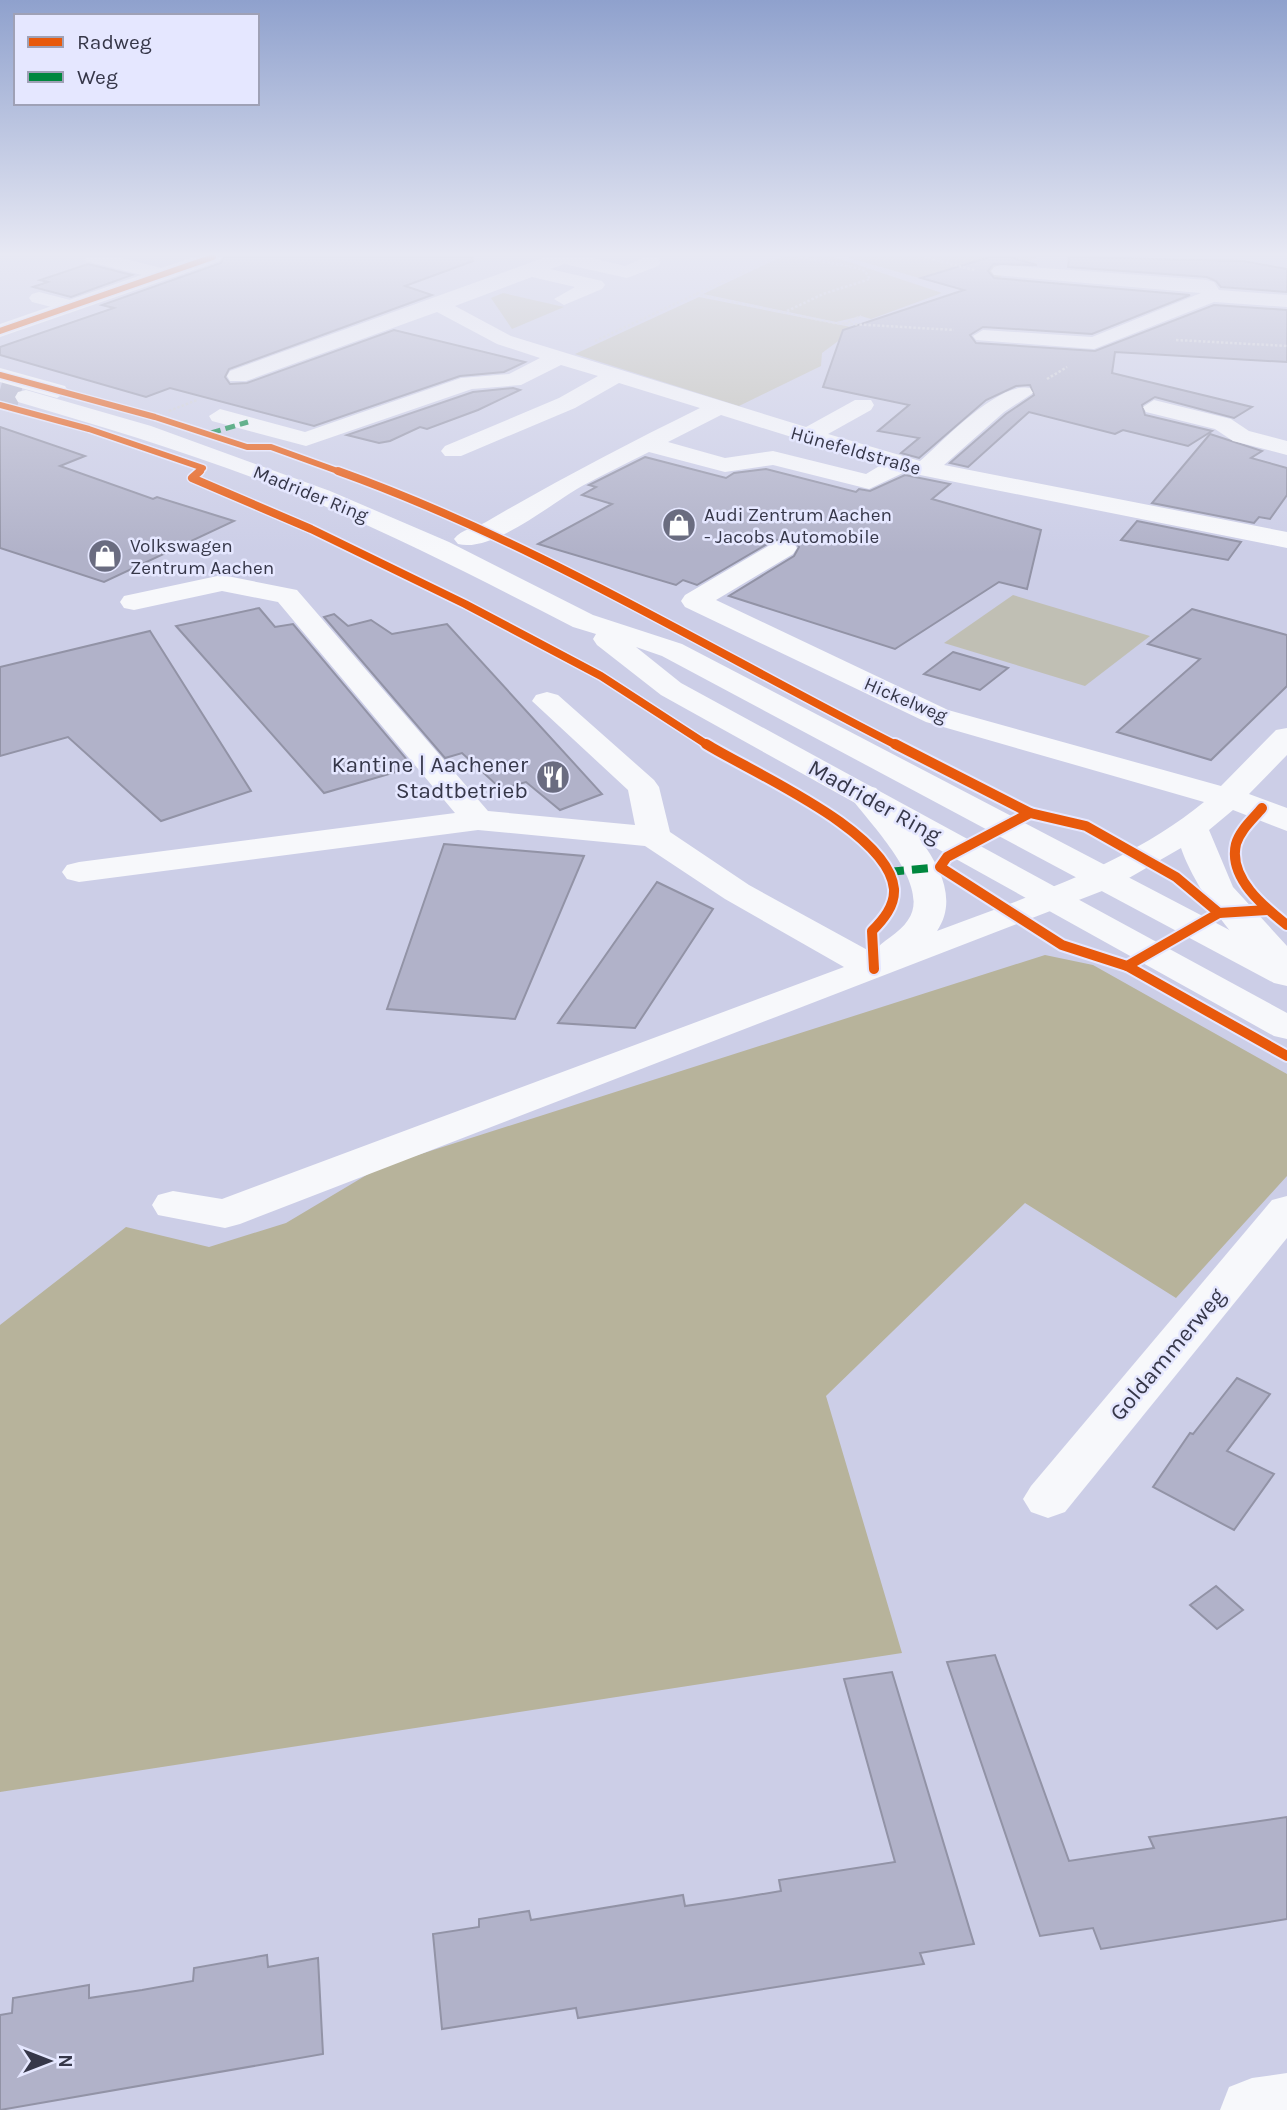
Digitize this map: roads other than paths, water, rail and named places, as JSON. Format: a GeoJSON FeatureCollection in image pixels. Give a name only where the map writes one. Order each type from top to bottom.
{"type":"FeatureCollection","features":[{"type":"Feature","properties":{"kind":"main road"},"geometry":{"type":"LineString","coordinates":[[238,376],[292,355]]}},
{"type":"Feature","properties":{"kind":"main road","name":"Hünefeldstraße"},"geometry":{"type":"LineString","coordinates":[[554,355],[912,467],[1287,540]]}},
{"type":"Feature","properties":{"kind":"main road"},"geometry":{"type":"LineString","coordinates":[[220,416],[306,439],[469,383],[513,380],[559,357]]}},
{"type":"Feature","properties":{"kind":"main road"},"geometry":{"type":"LineString","coordinates":[[0,375],[155,417],[247,447],[377,498],[577,593],[672,650]]}},
{"type":"Feature","properties":{"kind":"main road"},"geometry":{"type":"LineString","coordinates":[[453,451],[567,403],[615,376]]}},
{"type":"Feature","properties":{"kind":"main road"},"geometry":{"type":"LineString","coordinates":[[648,444],[725,464],[773,458],[869,482],[912,467],[996,407],[1022,393]]}},
{"type":"Feature","properties":{"kind":"main road","name":"Madrider Ring"},"geometry":{"type":"LineString","coordinates":[[26,397],[200,450],[321,496],[440,548],[583,621],[672,650],[1287,975]]}},
{"type":"Feature","properties":{"kind":"main road"},"geometry":{"type":"LineString","coordinates":[[0,404],[151,449],[303,508],[671,688]]}},
{"type":"Feature","properties":{"kind":"main road"},"geometry":{"type":"LineString","coordinates":[[806,436],[863,405]]}},
{"type":"Feature","properties":{"kind":"main road"},"geometry":{"type":"LineString","coordinates":[[1154,407],[1223,424],[1241,436],[1287,448]]}},
{"type":"Feature","properties":{"kind":"main road"},"geometry":{"type":"LineString","coordinates":[[467,539],[488,532],[573,481],[718,408]]}},
{"type":"Feature","properties":{"kind":"main road","name":"Hickelweg"},"geometry":{"type":"LineString","coordinates":[[784,548],[695,601],[937,716],[1228,798]]}},
{"type":"Feature","properties":{"kind":"main road"},"geometry":{"type":"LineString","coordinates":[[134,603],[222,583],[287,596],[478,820]]}},
{"type":"Feature","properties":{"kind":"main road","name":"Madrider Ring"},"geometry":{"type":"LineString","coordinates":[[583,621],[671,688],[1287,1028]]}},
{"type":"Feature","properties":{"kind":"main road"},"geometry":{"type":"LineString","coordinates":[[547,701],[643,787],[653,837]]}},
{"type":"Feature","properties":{"kind":"main road"},"geometry":{"type":"LineString","coordinates":[[173,1205],[225,1214],[874,969],[1103,879],[1192,828],[1228,798],[1287,737]]}},
{"type":"Feature","properties":{"kind":"main road"},"geometry":{"type":"LineString","coordinates":[[865,794],[902,841],[929,890],[930,912],[915,935],[874,969]]}},
{"type":"Feature","properties":{"kind":"main road"},"geometry":{"type":"LineString","coordinates":[[1228,798],[1262,808],[1287,821]]}},
{"type":"Feature","properties":{"kind":"main road"},"geometry":{"type":"LineString","coordinates":[[79,872],[478,820],[653,837],[737,892],[874,969]]}},
{"type":"Feature","properties":{"kind":"main road"},"geometry":{"type":"LineString","coordinates":[[1192,828],[1198,856],[1219,895],[1287,965]]}},
{"type":"Feature","properties":{"kind":"main road","name":"Goldammerweg"},"geometry":{"type":"LineString","coordinates":[[1048,1499],[1287,1210]]}},
{"type":"Feature","properties":{"kind":"main road"},"geometry":{"type":"LineString","coordinates":[[1252,2110],[1287,2105]]}},
{"type":"Feature","properties":{"kind":"tunnel"},"geometry":{"type":"LineString","coordinates":[[0,390],[26,397]]}},
{"type":"Feature","properties":{"kind":"place","name":"Audi Zentrum Aachen - Jacobs Automobile"},"geometry":{"type":"Point","coordinates":[679,525]}},
{"type":"Feature","properties":{"kind":"place","name":"Volkswagen Zentrum Aachen"},"geometry":{"type":"Point","coordinates":[105,556]}},
{"type":"Feature","properties":{"kind":"place","name":"Kantine | Aachener Stadtbetrieb"},"geometry":{"type":"Point","coordinates":[553,777]}}]}
